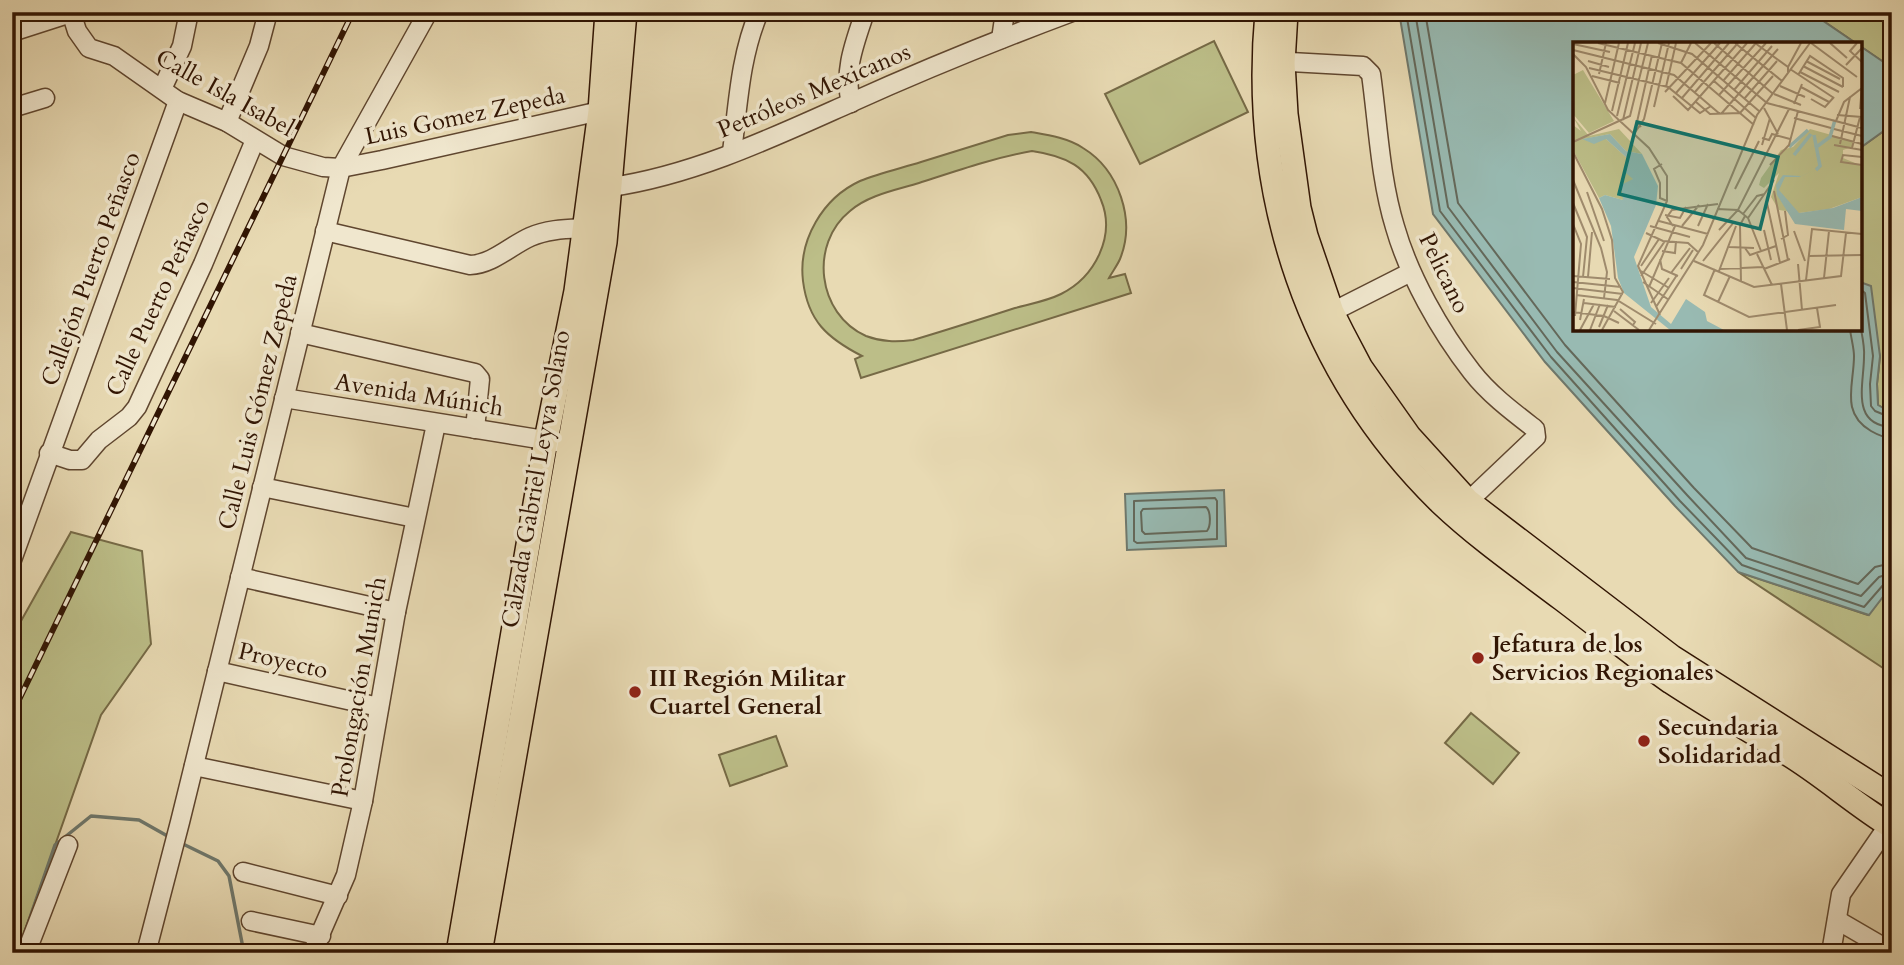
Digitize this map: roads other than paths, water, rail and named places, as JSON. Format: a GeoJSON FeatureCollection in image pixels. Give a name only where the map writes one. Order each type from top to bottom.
{"type":"FeatureCollection","features":[{"type":"Feature","properties":{"kind":"main road"},"geometry":{"type":"LineString","coordinates":[[586,228],[600,111],[607,12]]}},
{"type":"Feature","properties":{"kind":"main road","name":"Calzada Gabriel Leyva Solano"},"geometry":{"type":"LineString","coordinates":[[458,953],[486,851],[570,444],[605,242],[625,12]]}},
{"type":"Feature","properties":{"kind":"main road"},"geometry":{"type":"LineString","coordinates":[[1267,12],[1273,61],[1286,114],[1299,208],[1332,312],[1361,368],[1382,401],[1461,508]]}},
{"type":"Feature","properties":{"kind":"main road"},"geometry":{"type":"LineString","coordinates":[[1286,12],[1264,103],[1271,171],[1284,234],[1314,324],[1339,373],[1379,432],[1461,508],[1681,664],[1760,725],[1793,757],[1891,824]]}},
{"type":"Feature","properties":{"kind":"main road","name":"Calzada Gabriel Leyva Solano"},"geometry":{"type":"LineString","coordinates":[[480,953],[486,851],[546,440],[586,228]]}},
{"type":"Feature","properties":{"kind":"main road"},"geometry":{"type":"LineString","coordinates":[[1760,725],[1892,797]]}},
{"type":"Feature","properties":{"kind":"street"},"geometry":{"type":"LineString","coordinates":[[162,89],[182,46],[189,12]]}},
{"type":"Feature","properties":{"kind":"street"},"geometry":{"type":"LineString","coordinates":[[227,122],[259,46],[268,12]]}},
{"type":"Feature","properties":{"kind":"street","name":"Calle Luis Gómez Zepeda"},"geometry":{"type":"LineString","coordinates":[[145,953],[194,766],[341,168],[428,12]]}},
{"type":"Feature","properties":{"kind":"street"},"geometry":{"type":"LineString","coordinates":[[732,152],[748,41],[759,12]]}},
{"type":"Feature","properties":{"kind":"street"},"geometry":{"type":"LineString","coordinates":[[851,103],[847,86],[848,71],[865,12]]}},
{"type":"Feature","properties":{"kind":"street"},"geometry":{"type":"LineString","coordinates":[[1001,39],[1005,12]]}},
{"type":"Feature","properties":{"kind":"street","name":"Petróleos Mexicanos"},"geometry":{"type":"LineString","coordinates":[[611,187],[657,180],[732,152],[1072,12]]}},
{"type":"Feature","properties":{"kind":"street"},"geometry":{"type":"LineString","coordinates":[[12,32],[71,13]]}},
{"type":"Feature","properties":{"kind":"street","name":"Calle Isla Isabel"},"geometry":{"type":"LineString","coordinates":[[71,13],[77,30],[89,48],[114,56],[178,101],[227,122],[294,160],[341,168]]}},
{"type":"Feature","properties":{"kind":"street","name":"Pelicano"},"geometry":{"type":"LineString","coordinates":[[1273,61],[1363,65],[1371,74],[1394,226],[1411,272],[1472,373],[1535,429],[1536,437],[1461,508]]}},
{"type":"Feature","properties":{"kind":"street"},"geometry":{"type":"LineString","coordinates":[[12,108],[45,98]]}},
{"type":"Feature","properties":{"kind":"street","name":"Callejón Puerto Peñasco"},"geometry":{"type":"LineString","coordinates":[[12,560],[178,101]]}},
{"type":"Feature","properties":{"kind":"street","name":"Luis Gomez Zepeda"},"geometry":{"type":"LineString","coordinates":[[341,168],[600,111]]}},
{"type":"Feature","properties":{"kind":"street","name":"Calle Puerto Peñasco"},"geometry":{"type":"LineString","coordinates":[[49,453],[70,460],[82,460],[107,433],[129,416],[142,398],[204,264],[255,140]]}},
{"type":"Feature","properties":{"kind":"street"},"geometry":{"type":"LineString","coordinates":[[325,231],[470,265],[480,265],[538,234],[550,230],[586,228]]}},
{"type":"Feature","properties":{"kind":"street"},"geometry":{"type":"LineString","coordinates":[[1332,312],[1411,272]]}},
{"type":"Feature","properties":{"kind":"street"},"geometry":{"type":"LineString","coordinates":[[300,334],[475,373],[480,379],[475,429]]}},
{"type":"Feature","properties":{"kind":"street","name":"Avenida Múnich"},"geometry":{"type":"LineString","coordinates":[[284,398],[570,444]]}},
{"type":"Feature","properties":{"kind":"street","name":"Prolongación Munich"},"geometry":{"type":"LineString","coordinates":[[313,953],[346,875],[363,801],[396,612],[436,424]]}},
{"type":"Feature","properties":{"kind":"street"},"geometry":{"type":"LineString","coordinates":[[262,487],[415,518]]}},
{"type":"Feature","properties":{"kind":"street"},"geometry":{"type":"LineString","coordinates":[[240,577],[396,612]]}},
{"type":"Feature","properties":{"kind":"street","name":"Proyecto"},"geometry":{"type":"LineString","coordinates":[[217,671],[379,707]]}},
{"type":"Feature","properties":{"kind":"street"},"geometry":{"type":"LineString","coordinates":[[194,766],[363,801]]}},
{"type":"Feature","properties":{"kind":"street"},"geometry":{"type":"LineString","coordinates":[[1831,953],[1841,894],[1891,824]]}},
{"type":"Feature","properties":{"kind":"street"},"geometry":{"type":"LineString","coordinates":[[26,953],[68,845]]}},
{"type":"Feature","properties":{"kind":"street"},"geometry":{"type":"LineString","coordinates":[[243,872],[338,896]]}},
{"type":"Feature","properties":{"kind":"street"},"geometry":{"type":"LineString","coordinates":[[1837,920],[1892,952]]}},
{"type":"Feature","properties":{"kind":"street"},"geometry":{"type":"LineString","coordinates":[[251,921],[321,936]]}},
{"type":"Feature","properties":{"kind":"water"},"geometry":{"type":"Polygon","coordinates":[[[1399,12],[1820,12],[1819,18],[1854,42],[1573,42],[1573,331],[1862,331],[1862,283],[1871,286],[1880,356],[1878,405],[1892,413],[1892,585],[1869,615],[1738,572],[1545,362],[1433,214],[1399,12]]]}},
{"type":"Feature","properties":{"kind":"water"},"geometry":{"type":"Polygon","coordinates":[[[1862,47],[1885,63],[1892,89],[1892,125],[1862,147],[1862,47]]]}},
{"type":"Feature","properties":{"kind":"water"},"geometry":{"type":"Polygon","coordinates":[[[1224,490],[1226,546],[1127,550],[1125,494],[1224,490]]]}},
{"type":"Feature","properties":{"kind":"waterway"},"geometry":{"type":"LineString","coordinates":[[24,935],[55,845],[91,816],[139,820],[171,838]]}},
{"type":"Feature","properties":{"kind":"waterway"},"geometry":{"type":"LineString","coordinates":[[181,843],[218,861],[229,876],[244,953]]}},
{"type":"Feature","properties":{"kind":"railway"},"geometry":{"type":"LineString","coordinates":[[12,714],[353,12]]}},
{"type":"Feature","properties":{"kind":"place","name":"Jefatura de los Servicios Regionales"},"geometry":{"type":"Point","coordinates":[1478,658]}},
{"type":"Feature","properties":{"kind":"place","name":"III Región Militar Cuartel General"},"geometry":{"type":"Point","coordinates":[635,692]}},
{"type":"Feature","properties":{"kind":"place","name":"Secundaria Solidaridad"},"geometry":{"type":"Point","coordinates":[1644,741]}}]}
